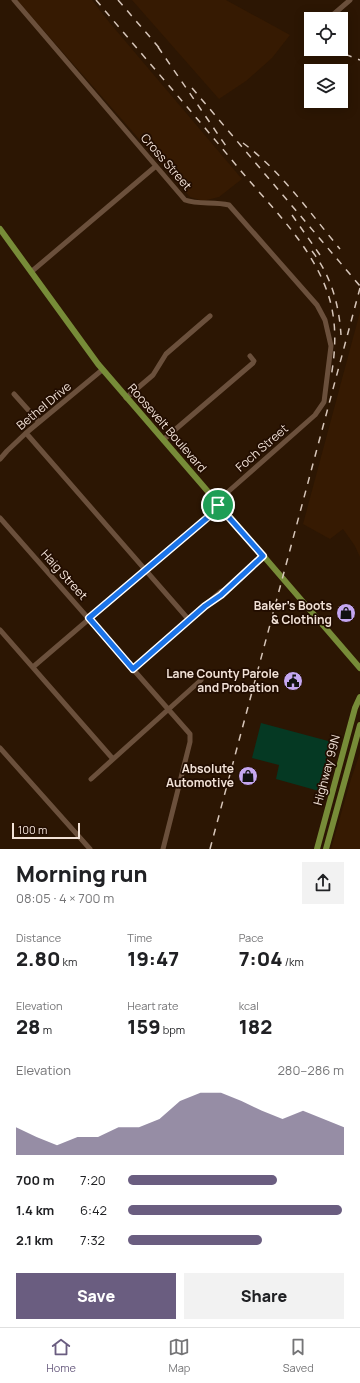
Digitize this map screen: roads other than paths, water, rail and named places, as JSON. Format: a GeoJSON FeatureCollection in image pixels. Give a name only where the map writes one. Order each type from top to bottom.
{"type":"FeatureCollection","features":[{"type":"Feature","properties":{"kind":"main road","name":"Roosevelt Boulevard"},"geometry":{"type":"LineString","coordinates":[[0,229],[102,370],[360,668]]}},
{"type":"Feature","properties":{"kind":"main road","name":"Highway 99N"},"geometry":{"type":"LineString","coordinates":[[317,849],[355,708],[360,697]]}},
{"type":"Feature","properties":{"kind":"main road","name":"Highway 99N"},"geometry":{"type":"LineString","coordinates":[[326,849],[359,728]]}},
{"type":"Feature","properties":{"kind":"street","name":"Cross Street"},"geometry":{"type":"LineString","coordinates":[[14,0],[185,200],[195,203],[217,202],[228,205],[317,305],[325,320],[331,346],[324,402]]}},
{"type":"Feature","properties":{"kind":"street"},"geometry":{"type":"LineString","coordinates":[[336,12],[350,0]]}},
{"type":"Feature","properties":{"kind":"street"},"geometry":{"type":"LineString","coordinates":[[31,272],[156,166]]}},
{"type":"Feature","properties":{"kind":"street"},"geometry":{"type":"LineString","coordinates":[[126,398],[153,375],[166,354],[210,316]]}},
{"type":"Feature","properties":{"kind":"street"},"geometry":{"type":"LineString","coordinates":[[163,440],[253,363],[254,361],[250,356]]}},
{"type":"Feature","properties":{"kind":"street","name":"Bethel Drive"},"geometry":{"type":"LineString","coordinates":[[0,459],[26,433],[102,370]]}},
{"type":"Feature","properties":{"kind":"street"},"geometry":{"type":"LineString","coordinates":[[14,394],[39,422]]}},
{"type":"Feature","properties":{"kind":"street","name":"Foch Street"},"geometry":{"type":"LineString","coordinates":[[33,667],[145,569],[214,512],[221,498],[315,415],[324,402]]}},
{"type":"Feature","properties":{"kind":"street"},"geometry":{"type":"LineString","coordinates":[[26,433],[189,620]]}},
{"type":"Feature","properties":{"kind":"street","name":"Haig Street"},"geometry":{"type":"LineString","coordinates":[[0,518],[89,618],[191,737],[163,849]]}},
{"type":"Feature","properties":{"kind":"street"},"geometry":{"type":"LineString","coordinates":[[133,669],[205,606],[221,595],[263,556]]}},
{"type":"Feature","properties":{"kind":"street"},"geometry":{"type":"LineString","coordinates":[[0,630],[113,759]]}},
{"type":"Feature","properties":{"kind":"street"},"geometry":{"type":"LineString","coordinates":[[91,779],[201,680]]}},
{"type":"Feature","properties":{"kind":"street"},"geometry":{"type":"LineString","coordinates":[[0,748],[90,849]]}},
{"type":"Feature","properties":{"kind":"railway"},"geometry":{"type":"LineString","coordinates":[[96,0],[290,228],[312,260],[321,276],[328,294],[333,314],[335,346],[331,377]]}},
{"type":"Feature","properties":{"kind":"railway"},"geometry":{"type":"LineString","coordinates":[[118,0],[162,51]]}},
{"type":"Feature","properties":{"kind":"railway"},"geometry":{"type":"LineString","coordinates":[[158,47],[226,146]]}},
{"type":"Feature","properties":{"kind":"railway"},"geometry":{"type":"LineString","coordinates":[[348,55],[360,60]]}},
{"type":"Feature","properties":{"kind":"railway"},"geometry":{"type":"LineString","coordinates":[[192,88],[360,286]]}},
{"type":"Feature","properties":{"kind":"railway"},"geometry":{"type":"LineString","coordinates":[[243,143],[257,154],[282,179],[340,249]]}},
{"type":"Feature","properties":{"kind":"railway"},"geometry":{"type":"LineString","coordinates":[[292,215],[320,255]]}},
{"type":"Feature","properties":{"kind":"railway"},"geometry":{"type":"LineString","coordinates":[[312,251],[324,270],[333,291],[341,335]]}},
{"type":"Feature","properties":{"kind":"railway"},"geometry":{"type":"LineString","coordinates":[[210,849],[360,288]]}},
{"type":"Feature","properties":{"kind":"place","name":"Baker's Boots & Clothing"},"geometry":{"type":"Point","coordinates":[346,613]}},
{"type":"Feature","properties":{"kind":"place","name":"Lane County Parole and Probation"},"geometry":{"type":"Point","coordinates":[293,681]}},
{"type":"Feature","properties":{"kind":"place","name":"Absolute Automotive"},"geometry":{"type":"Point","coordinates":[248,776]}}]}
